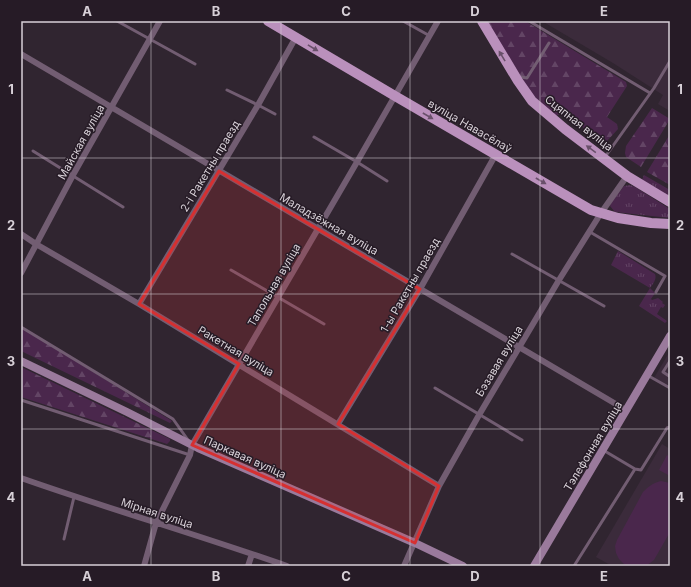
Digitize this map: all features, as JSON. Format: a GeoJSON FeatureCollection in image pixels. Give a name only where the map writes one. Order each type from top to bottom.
{"type":"FeatureCollection","features":[{"type":"Feature","properties":{"kind":"main road","name":"вуліца Навасёлаў"},"geometry":{"type":"LineString","coordinates":[[268,21],[591,210],[618,218],[670,224]]}},
{"type":"Feature","properties":{"kind":"main road","name":"Сцяпная вуліца"},"geometry":{"type":"LineString","coordinates":[[482,21],[518,82],[532,100],[565,129],[627,176],[670,202]]}},
{"type":"Feature","properties":{"kind":"street","name":"Майская вуліца"},"geometry":{"type":"LineString","coordinates":[[21,273],[73,175],[160,21]]}},
{"type":"Feature","properties":{"kind":"street","name":"Тапольная вуліца"},"geometry":{"type":"LineString","coordinates":[[144,566],[156,523],[190,455],[192,445],[438,21]]}},
{"type":"Feature","properties":{"kind":"street","name":"2-і Ракетны праезд"},"geometry":{"type":"LineString","coordinates":[[139,304],[258,105],[296,37]]}},
{"type":"Feature","properties":{"kind":"street","name":"Маладзёжная вуліца"},"geometry":{"type":"LineString","coordinates":[[21,54],[626,410]]}},
{"type":"Feature","properties":{"kind":"street","name":"1-ы Ракетны праезд"},"geometry":{"type":"LineString","coordinates":[[338,424],[420,289],[496,154]]}},
{"type":"Feature","properties":{"kind":"street","name":"Бэзавая вуліца"},"geometry":{"type":"LineString","coordinates":[[404,566],[439,486],[479,414],[520,348],[559,280],[601,213],[627,176]]}},
{"type":"Feature","properties":{"kind":"street","name":"Ракетная вуліца"},"geometry":{"type":"LineString","coordinates":[[21,234],[239,364],[439,486]]}},
{"type":"Feature","properties":{"kind":"street","name":"Тэлефонная вуліца"},"geometry":{"type":"LineString","coordinates":[[534,566],[670,336]]}},
{"type":"Feature","properties":{"kind":"street","name":"Паркавая вуліца"},"geometry":{"type":"LineString","coordinates":[[21,361],[198,448],[415,543],[462,566]]}},
{"type":"Feature","properties":{"kind":"street","name":"Мірная вуліца"},"geometry":{"type":"LineString","coordinates":[[21,478],[74,497],[287,566]]}},
{"type":"Feature","properties":{"kind":"street"},"geometry":{"type":"LineString","coordinates":[[248,566],[252,554]]}},
{"type":"Feature","properties":{"kind":"lane"},"geometry":{"type":"LineString","coordinates":[[117,21],[195,64]]}},
{"type":"Feature","properties":{"kind":"lane"},"geometry":{"type":"LineString","coordinates":[[403,21],[430,36]]}},
{"type":"Feature","properties":{"kind":"lane"},"geometry":{"type":"LineString","coordinates":[[529,21],[650,93]]}},
{"type":"Feature","properties":{"kind":"lane"},"geometry":{"type":"LineString","coordinates":[[518,82],[521,77],[527,78],[549,43]]}},
{"type":"Feature","properties":{"kind":"lane"},"geometry":{"type":"LineString","coordinates":[[604,158],[650,93],[670,61]]}},
{"type":"Feature","properties":{"kind":"lane"},"geometry":{"type":"LineString","coordinates":[[227,90],[275,114]]}},
{"type":"Feature","properties":{"kind":"lane"},"geometry":{"type":"LineString","coordinates":[[314,137],[387,181]]}},
{"type":"Feature","properties":{"kind":"lane"},"geometry":{"type":"LineString","coordinates":[[33,151],[123,207]]}},
{"type":"Feature","properties":{"kind":"lane"},"geometry":{"type":"LineString","coordinates":[[590,232],[665,276],[656,292]]}},
{"type":"Feature","properties":{"kind":"lane"},"geometry":{"type":"LineString","coordinates":[[512,254],[604,306]]}},
{"type":"Feature","properties":{"kind":"lane"},"geometry":{"type":"LineString","coordinates":[[232,270],[324,324]]}},
{"type":"Feature","properties":{"kind":"lane"},"geometry":{"type":"LineString","coordinates":[[21,326],[173,419],[192,445]]}},
{"type":"Feature","properties":{"kind":"lane"},"geometry":{"type":"LineString","coordinates":[[669,376],[663,372],[670,361]]}},
{"type":"Feature","properties":{"kind":"lane"},"geometry":{"type":"LineString","coordinates":[[647,375],[670,388]]}},
{"type":"Feature","properties":{"kind":"lane"},"geometry":{"type":"LineString","coordinates":[[435,388],[522,440]]}},
{"type":"Feature","properties":{"kind":"lane"},"geometry":{"type":"LineString","coordinates":[[21,400],[190,455]]}},
{"type":"Feature","properties":{"kind":"lane"},"geometry":{"type":"LineString","coordinates":[[603,450],[635,469],[641,470],[666,428],[670,427]]}},
{"type":"Feature","properties":{"kind":"lane"},"geometry":{"type":"LineString","coordinates":[[574,566],[635,469]]}},
{"type":"Feature","properties":{"kind":"lane"},"geometry":{"type":"LineString","coordinates":[[64,538],[74,497]]}},
{"type":"Feature","properties":{"kind":"highlighted area"},"geometry":{"type":"Polygon","coordinates":[[[219,171],[420,289],[338,424],[439,486],[415,543],[192,445],[239,364],[139,304],[219,171]]]}},
{"type":"Feature","properties":{"kind":"shaded area"},"geometry":{"type":"Polygon","coordinates":[[[542,21],[670,21],[670,111],[658,104],[663,95],[613,63],[542,21]]]}},
{"type":"Feature","properties":{"kind":"shaded area"},"geometry":{"type":"Polygon","coordinates":[[[670,351],[670,386],[654,378],[670,351]]]}},
{"type":"Feature","properties":{"kind":"shaded area"},"geometry":{"type":"Polygon","coordinates":[[[662,444],[670,449],[670,566],[612,566],[596,557],[662,444]]]}},
{"type":"Feature","properties":{"kind":"green space"},"geometry":{"type":"Polygon","coordinates":[[[485,21],[525,21],[626,82],[627,86],[607,117],[617,124],[618,129],[607,141],[600,141],[565,113],[555,116],[531,93],[485,21]]]}},
{"type":"Feature","properties":{"kind":"green space"},"geometry":{"type":"Polygon","coordinates":[[[652,108],[670,119],[641,167],[626,157],[626,146],[652,108]]]}},
{"type":"Feature","properties":{"kind":"green space"},"geometry":{"type":"Polygon","coordinates":[[[670,134],[670,185],[647,172],[670,134]]]}},
{"type":"Feature","properties":{"kind":"green space"},"geometry":{"type":"Polygon","coordinates":[[[644,175],[670,190],[670,197],[642,180],[644,175]]]}},
{"type":"Feature","properties":{"kind":"green space"},"geometry":{"type":"Polygon","coordinates":[[[630,185],[670,209],[670,218],[615,212],[610,206],[611,203],[624,186],[630,185]]]}},
{"type":"Feature","properties":{"kind":"green space"},"geometry":{"type":"Polygon","coordinates":[[[618,251],[655,274],[655,280],[650,288],[611,265],[618,251]]]}},
{"type":"Feature","properties":{"kind":"green space"},"geometry":{"type":"Polygon","coordinates":[[[650,288],[655,293],[651,299],[658,298],[665,305],[663,308],[661,307],[657,314],[667,321],[665,323],[639,306],[650,288]]]}},
{"type":"Feature","properties":{"kind":"green space"},"geometry":{"type":"Polygon","coordinates":[[[21,327],[172,421],[170,423],[21,351],[21,327]]]}},
{"type":"Feature","properties":{"kind":"green space"},"geometry":{"type":"Polygon","coordinates":[[[21,367],[168,438],[170,441],[167,444],[21,397],[21,367]]]}},
{"type":"Feature","properties":{"kind":"green space"},"geometry":{"type":"Polygon","coordinates":[[[667,455],[670,457],[670,476],[659,470],[667,455]]]}},
{"type":"Feature","properties":{"kind":"green space"},"geometry":{"type":"Polygon","coordinates":[[[661,481],[670,483],[670,532],[654,560],[646,566],[628,566],[619,559],[616,553],[615,546],[617,540],[643,492],[651,485],[661,481]]]}}]}
